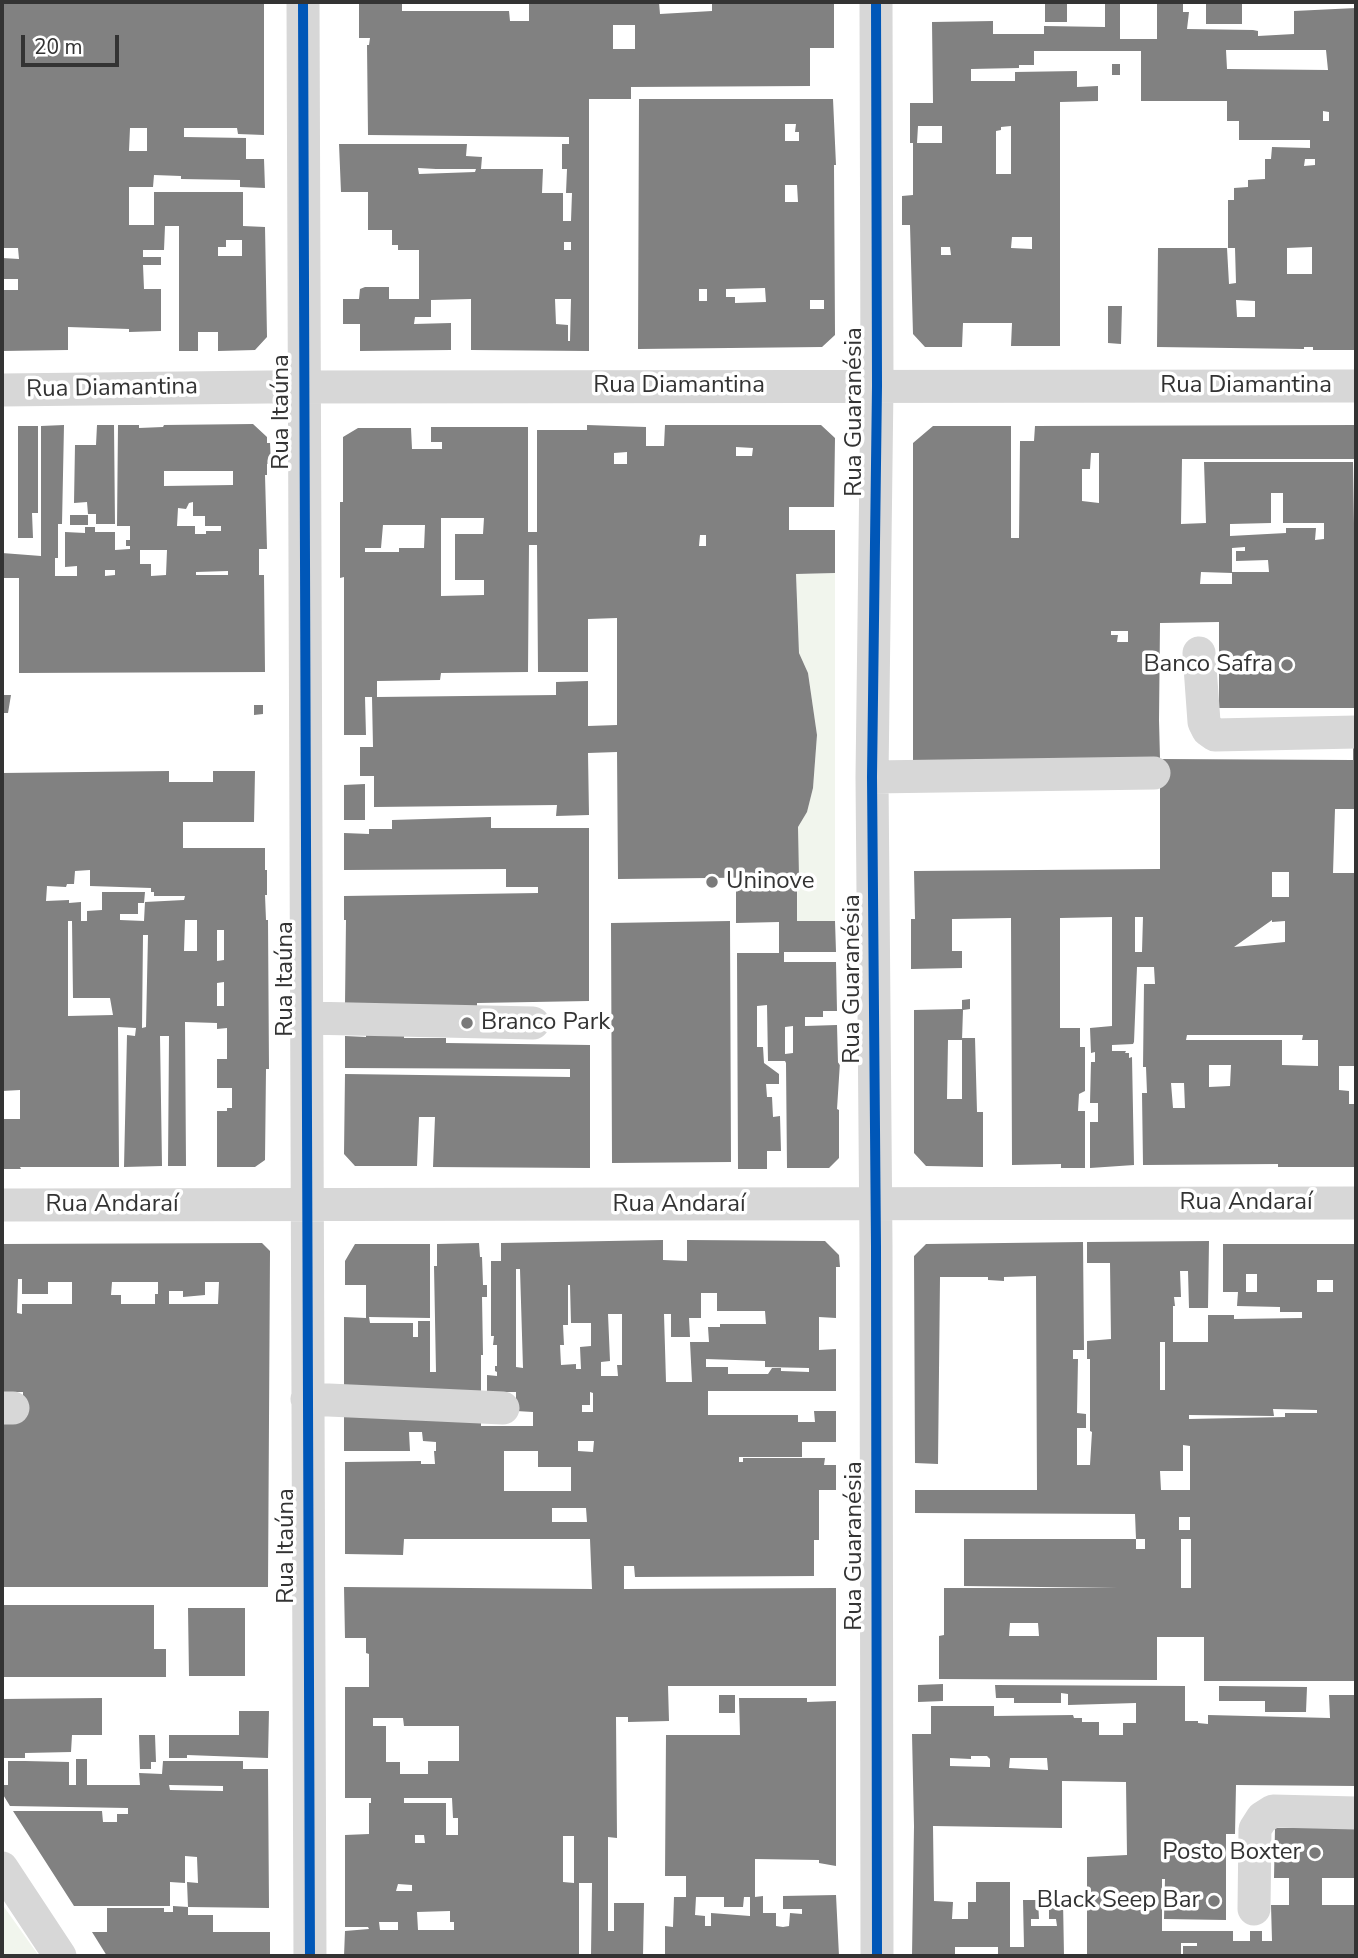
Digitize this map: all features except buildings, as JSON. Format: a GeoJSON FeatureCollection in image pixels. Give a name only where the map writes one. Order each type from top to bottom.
{"type":"FeatureCollection","features":[{"type":"Feature","properties":{"kind":"street","name":"Rua Itaúna"},"geometry":{"type":"LineString","coordinates":[[303,2],[310,1956]]}},
{"type":"Feature","properties":{"kind":"street","name":"Rua Guaranésia"},"geometry":{"type":"LineString","coordinates":[[876,2],[877,386],[872,777],[876,1204],[877,1956]]}},
{"type":"Feature","properties":{"kind":"street","name":"Rua Diamantina"},"geometry":{"type":"LineString","coordinates":[[2,390],[303,387],[1356,386]]}},
{"type":"Feature","properties":{"kind":"street"},"geometry":{"type":"LineString","coordinates":[[1199,653],[1204,722],[1211,733],[1356,732]]}},
{"type":"Feature","properties":{"kind":"street"},"geometry":{"type":"LineString","coordinates":[[872,777],[1154,773]]}},
{"type":"Feature","properties":{"kind":"street"},"geometry":{"type":"LineString","coordinates":[[307,1018],[533,1023]]}},
{"type":"Feature","properties":{"kind":"street","name":"Rua Andaraí"},"geometry":{"type":"LineString","coordinates":[[2,1205],[1356,1203]]}},
{"type":"Feature","properties":{"kind":"street"},"geometry":{"type":"LineString","coordinates":[[307,1399],[503,1408]]}},
{"type":"Feature","properties":{"kind":"street"},"geometry":{"type":"LineString","coordinates":[[1254,1909],[1255,1829],[1262,1818],[1273,1811],[1356,1813]]}},
{"type":"Feature","properties":{"kind":"street"},"geometry":{"type":"LineString","coordinates":[[2,1868],[60,1956]]}},
{"type":"Feature","properties":{"kind":"shaded area"},"geometry":{"type":"Polygon","coordinates":[[[835,573],[835,921],[797,921],[798,827],[807,812],[813,788],[817,735],[808,673],[799,653],[796,574],[835,573]]]}},
{"type":"Feature","properties":{"kind":"shaded area"},"geometry":{"type":"Polygon","coordinates":[[[2,1904],[39,1956],[2,1956],[2,1904]]]}},
{"type":"Feature","properties":{"kind":"cycle path"},"geometry":{"type":"LineString","coordinates":[[303,2],[310,1956]]}},
{"type":"Feature","properties":{"kind":"cycle path"},"geometry":{"type":"LineString","coordinates":[[876,2],[877,386],[872,777],[877,1956]]}},
{"type":"Feature","properties":{"kind":"place","name":"Banco Safra"},"geometry":{"type":"Point","coordinates":[1287,665]}},
{"type":"Feature","properties":{"kind":"place","name":"Uninove"},"geometry":{"type":"Point","coordinates":[712,882]}},
{"type":"Feature","properties":{"kind":"place","name":"Branco Park"},"geometry":{"type":"Point","coordinates":[467,1023]}},
{"type":"Feature","properties":{"kind":"place","name":"Posto Boxter"},"geometry":{"type":"Point","coordinates":[1315,1853]}},
{"type":"Feature","properties":{"kind":"place","name":"Black Seep Bar"},"geometry":{"type":"Point","coordinates":[1214,1901]}}]}
